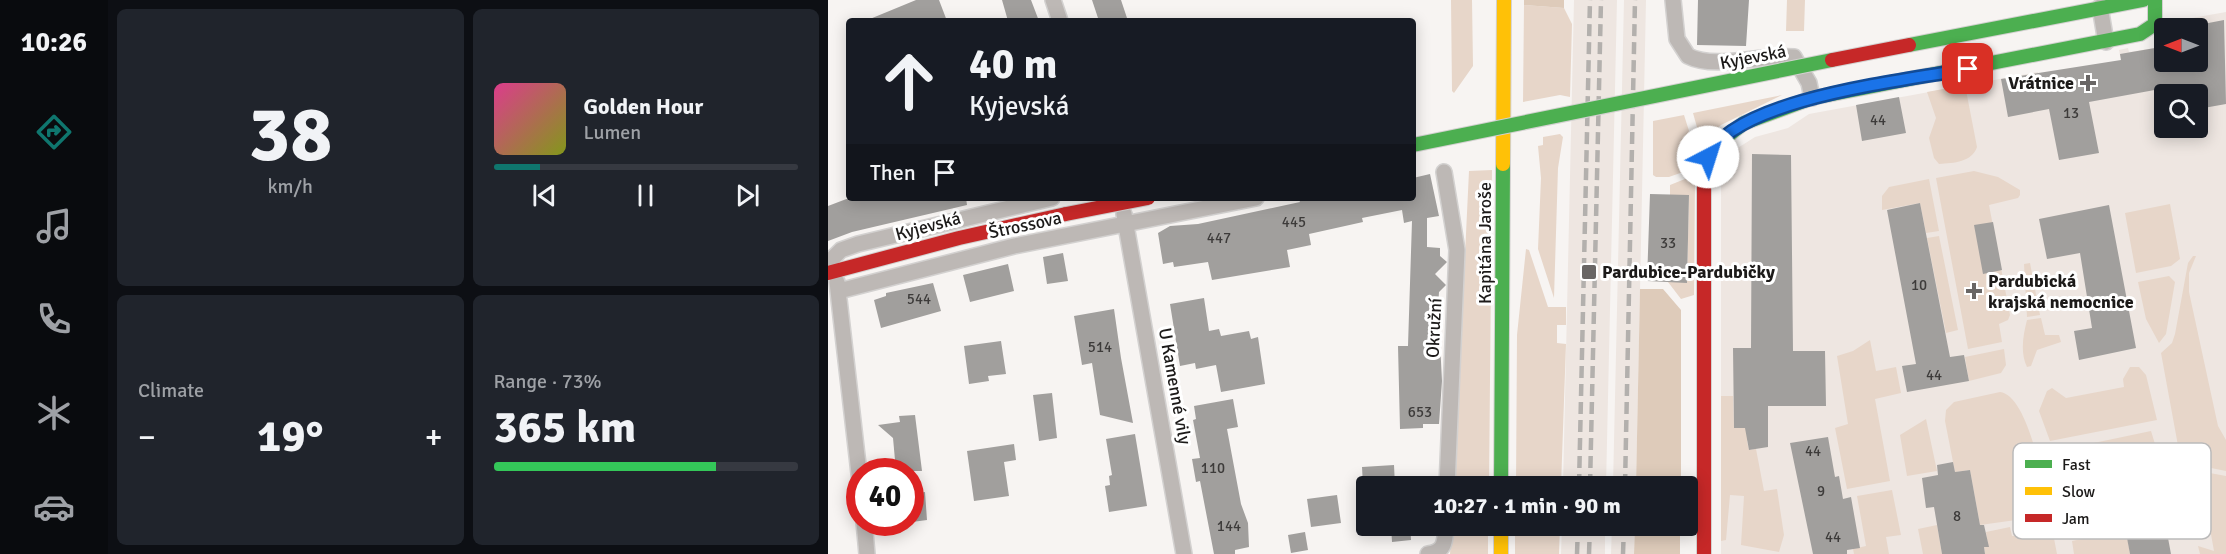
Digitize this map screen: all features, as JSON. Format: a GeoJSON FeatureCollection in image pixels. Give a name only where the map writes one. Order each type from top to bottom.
{"type":"FeatureCollection","features":[{"type":"Feature","properties":{"kind":"street"},"geometry":{"type":"LineString","coordinates":[[1053,0],[1059,18]]}},
{"type":"Feature","properties":{"kind":"street","name":"Kapitána Jaroše"},"geometry":{"type":"LineString","coordinates":[[1501,476],[1504,0]]}},
{"type":"Feature","properties":{"kind":"street"},"geometry":{"type":"LineString","coordinates":[[1673,0],[1675,30],[1680,46],[1694,59],[1712,61],[1774,55],[1794,57],[1809,83],[1812,98]]}},
{"type":"Feature","properties":{"kind":"street","name":"Kyjevská"},"geometry":{"type":"LineString","coordinates":[[1416,144],[2143,0]]}},
{"type":"Feature","properties":{"kind":"street"},"geometry":{"type":"LineString","coordinates":[[1704,554],[1704,176],[1708,157],[1718,141],[1741,126],[1778,108],[1812,98],[2140,34],[2152,28],[2157,18],[2155,0]]}},
{"type":"Feature","properties":{"kind":"street"},"geometry":{"type":"LineString","coordinates":[[2100,7],[2106,42]]}},
{"type":"Feature","properties":{"kind":"street","name":"Okružní"},"geometry":{"type":"LineString","coordinates":[[1444,172],[1457,250],[1447,476]]}},
{"type":"Feature","properties":{"kind":"street","name":"Štrossova"},"geometry":{"type":"LineString","coordinates":[[830,269],[842,250],[858,244],[1039,201]]}},
{"type":"Feature","properties":{"kind":"street","name":"U Kamenné vily"},"geometry":{"type":"LineString","coordinates":[[1120,201],[1127,224],[1184,554]]}},
{"type":"Feature","properties":{"kind":"street","name":"Kyjevská"},"geometry":{"type":"LineString","coordinates":[[830,269],[860,264],[959,238],[1133,201]]}},
{"type":"Feature","properties":{"kind":"street","name":"Štrossova"},"geometry":{"type":"LineString","coordinates":[[839,291],[1014,246],[1241,201]]}},
{"type":"Feature","properties":{"kind":"street"},"geometry":{"type":"LineString","coordinates":[[830,269],[839,291],[857,458]]}},
{"type":"Feature","properties":{"kind":"street"},"geometry":{"type":"LineString","coordinates":[[865,536],[867,554]]}},
{"type":"Feature","properties":{"kind":"street"},"geometry":{"type":"LineString","coordinates":[[1434,552],[1445,541],[1445,536]]}},
{"type":"Feature","properties":{"kind":"street"},"geometry":{"type":"LineString","coordinates":[[1501,536],[1501,554]]}},
{"type":"Feature","properties":{"kind":"shaded area"},"geometry":{"type":"Polygon","coordinates":[[[1451,0],[1472,0],[1473,66],[1454,93],[1452,91],[1451,0]]]}},
{"type":"Feature","properties":{"kind":"shaded area"},"geometry":{"type":"Polygon","coordinates":[[[1524,0],[1564,0],[1564,8],[1524,5],[1524,0]]]}},
{"type":"Feature","properties":{"kind":"shaded area"},"geometry":{"type":"Polygon","coordinates":[[[1574,0],[1617,0],[1606,476],[1563,476],[1574,0]]]}},
{"type":"Feature","properties":{"kind":"shaded area"},"geometry":{"type":"Polygon","coordinates":[[[1624,0],[1646,0],[1636,476],[1613,476],[1624,0]]]}},
{"type":"Feature","properties":{"kind":"shaded area"},"geometry":{"type":"Polygon","coordinates":[[[1787,0],[1805,0],[1804,31],[1786,31],[1787,0]]]}},
{"type":"Feature","properties":{"kind":"shaded area"},"geometry":{"type":"Polygon","coordinates":[[[1524,5],[1564,8],[1572,24],[1570,97],[1560,95],[1523,102],[1524,5]]]}},
{"type":"Feature","properties":{"kind":"shaded area","name":"Pardubická krajská nemocnice"},"geometry":{"type":"Polygon","coordinates":[[[2226,12],[2226,554],[1721,554],[1721,184],[1725,166],[1733,151],[1755,137],[1788,128],[1809,114],[2038,72],[2038,75],[2122,66],[2119,50],[2128,48],[2129,52],[2154,48],[2154,72],[2208,72],[2208,18],[2192,18],[2226,12]]]}},
{"type":"Feature","properties":{"kind":"shaded area"},"geometry":{"type":"Polygon","coordinates":[[[1965,85],[1977,147],[1967,159],[1939,164],[1934,158],[1929,138],[1936,118],[1927,92],[1965,85]]]}},
{"type":"Feature","properties":{"kind":"shaded area"},"geometry":{"type":"Polygon","coordinates":[[[1782,95],[1721,125],[1704,140],[1700,138],[1693,113],[1782,95]]]}},
{"type":"Feature","properties":{"kind":"shaded area"},"geometry":{"type":"Polygon","coordinates":[[[1684,115],[1690,134],[1700,153],[1697,167],[1669,177],[1656,177],[1653,175],[1653,121],[1684,115]]]}},
{"type":"Feature","properties":{"kind":"shaded area"},"geometry":{"type":"Polygon","coordinates":[[[1560,134],[1563,137],[1558,168],[1554,298],[1538,249],[1541,178],[1538,146],[1543,145],[1543,137],[1560,134]]]}},
{"type":"Feature","properties":{"kind":"shaded area"},"geometry":{"type":"Polygon","coordinates":[[[1492,170],[1489,476],[1454,476],[1469,171],[1492,170]]]}},
{"type":"Feature","properties":{"kind":"shaded area"},"geometry":{"type":"Polygon","coordinates":[[[1974,171],[1998,177],[2020,190],[2020,195],[2018,198],[1989,205],[2010,315],[2008,320],[1999,324],[2002,342],[1968,349],[1936,178],[1974,171]]]}},
{"type":"Feature","properties":{"kind":"shaded area"},"geometry":{"type":"Polygon","coordinates":[[[1685,179],[1695,180],[1694,295],[1681,299],[1668,282],[1687,282],[1689,195],[1670,195],[1670,185],[1685,179]]]}},
{"type":"Feature","properties":{"kind":"shaded area"},"geometry":{"type":"Polygon","coordinates":[[[1929,179],[1939,231],[1926,233],[1920,203],[1882,210],[1882,196],[1889,187],[1929,179]]]}},
{"type":"Feature","properties":{"kind":"shaded area"},"geometry":{"type":"Polygon","coordinates":[[[2170,204],[2180,259],[2171,266],[2136,273],[2125,213],[2170,204]]]}},
{"type":"Feature","properties":{"kind":"shaded area"},"geometry":{"type":"Polygon","coordinates":[[[1939,236],[1958,330],[1946,333],[1927,238],[1939,236]]]}},
{"type":"Feature","properties":{"kind":"shaded area"},"geometry":{"type":"Polygon","coordinates":[[[1526,249],[1529,250],[1548,307],[1566,307],[1566,325],[1557,325],[1557,343],[1566,344],[1561,476],[1516,476],[1517,335],[1526,249]]]}},
{"type":"Feature","properties":{"kind":"shaded area"},"geometry":{"type":"Polygon","coordinates":[[[2193,256],[2196,256],[2189,273],[2189,292],[2218,426],[2226,440],[2226,471],[2211,468],[2211,443],[2178,443],[2161,353],[2172,343],[2175,334],[2188,263],[2193,256]]]}},
{"type":"Feature","properties":{"kind":"shaded area"},"geometry":{"type":"Polygon","coordinates":[[[2030,263],[2040,315],[2027,317],[2024,264],[2030,263]]]}},
{"type":"Feature","properties":{"kind":"shaded area"},"geometry":{"type":"Polygon","coordinates":[[[2169,276],[2175,282],[2166,334],[2159,343],[2146,319],[2138,282],[2169,276]]]}},
{"type":"Feature","properties":{"kind":"shaded area"},"geometry":{"type":"Polygon","coordinates":[[[1640,289],[1663,289],[1681,310],[1681,476],[1636,476],[1640,289]]]}},
{"type":"Feature","properties":{"kind":"shaded area"},"geometry":{"type":"Polygon","coordinates":[[[2041,318],[2045,335],[2059,335],[2061,342],[2037,350],[2031,366],[2027,367],[2023,338],[2027,320],[2041,318]]]}},
{"type":"Feature","properties":{"kind":"shaded area"},"geometry":{"type":"Polygon","coordinates":[[[1870,340],[1876,371],[1896,367],[1901,393],[1875,399],[1890,481],[1847,489],[1835,428],[1848,424],[1837,356],[1853,351],[1870,340]]]}},
{"type":"Feature","properties":{"kind":"shaded area"},"geometry":{"type":"Polygon","coordinates":[[[2004,349],[2006,365],[2001,373],[1969,381],[1965,357],[2004,349]]]}},
{"type":"Feature","properties":{"kind":"shaded area"},"geometry":{"type":"Polygon","coordinates":[[[2130,367],[2139,367],[2146,375],[2157,420],[2050,441],[2039,411],[2047,391],[2052,388],[2066,398],[2124,387],[2123,379],[2130,367]]]}},
{"type":"Feature","properties":{"kind":"shaded area"},"geometry":{"type":"Polygon","coordinates":[[[2000,392],[2011,398],[2020,410],[2033,443],[2013,443],[2013,520],[1980,525],[1970,470],[1955,472],[1945,421],[1946,410],[1954,402],[2000,392]]]}},
{"type":"Feature","properties":{"kind":"shaded area"},"geometry":{"type":"Polygon","coordinates":[[[1721,396],[1733,396],[1734,428],[1768,428],[1767,437],[1747,441],[1749,450],[1756,449],[1764,491],[1777,489],[1784,535],[1779,552],[1741,545],[1744,496],[1730,495],[1726,540],[1721,541],[1721,396]]]}},
{"type":"Feature","properties":{"kind":"shaded area"},"geometry":{"type":"Polygon","coordinates":[[[1926,419],[1937,471],[1907,476],[1900,435],[1926,419]]]}},
{"type":"Feature","properties":{"kind":"shaded area"},"geometry":{"type":"Polygon","coordinates":[[[2151,431],[2155,443],[2094,443],[2151,431]]]}},
{"type":"Feature","properties":{"kind":"shaded area"},"geometry":{"type":"Polygon","coordinates":[[[2211,473],[2226,476],[2226,554],[2200,554],[2198,546],[2214,551],[2211,534],[2211,473]]]}},
{"type":"Feature","properties":{"kind":"shaded area"},"geometry":{"type":"Polygon","coordinates":[[[1892,490],[1901,535],[1886,537],[1889,554],[1854,554],[1853,549],[1866,546],[1857,496],[1892,490]]]}},
{"type":"Feature","properties":{"kind":"shaded area"},"geometry":{"type":"Polygon","coordinates":[[[1937,525],[1942,554],[1923,554],[1918,529],[1937,525]]]}},
{"type":"Feature","properties":{"kind":"shaded area"},"geometry":{"type":"Polygon","coordinates":[[[2010,527],[2013,539],[2054,539],[2057,554],[1985,554],[1984,547],[1988,546],[1986,532],[2010,527]]]}},
{"type":"Feature","properties":{"kind":"shaded area"},"geometry":{"type":"Polygon","coordinates":[[[1451,536],[1488,536],[1488,554],[1450,554],[1451,536]]]}},
{"type":"Feature","properties":{"kind":"shaded area"},"geometry":{"type":"Polygon","coordinates":[[[1515,536],[1560,536],[1559,554],[1515,554],[1515,536]]]}},
{"type":"Feature","properties":{"kind":"shaded area"},"geometry":{"type":"Polygon","coordinates":[[[1562,536],[1605,536],[1605,554],[1561,554],[1562,536]]]}},
{"type":"Feature","properties":{"kind":"shaded area"},"geometry":{"type":"Polygon","coordinates":[[[1612,536],[1635,536],[1634,554],[1611,554],[1612,536]]]}},
{"type":"Feature","properties":{"kind":"shaded area"},"geometry":{"type":"Polygon","coordinates":[[[1635,536],[1680,536],[1680,554],[1634,554],[1635,536]]]}},
{"type":"Feature","properties":{"kind":"shaded area"},"geometry":{"type":"Polygon","coordinates":[[[2128,539],[2130,554],[2074,554],[2072,541],[2128,539]]]}},
{"type":"Feature","properties":{"kind":"building"},"geometry":{"type":"Polygon","coordinates":[[[916,0],[939,0],[946,18],[872,18],[916,0]]]}},
{"type":"Feature","properties":{"kind":"building"},"geometry":{"type":"Polygon","coordinates":[[[1002,0],[1031,0],[1038,18],[1007,18],[1002,0]]]}},
{"type":"Feature","properties":{"kind":"building"},"geometry":{"type":"Polygon","coordinates":[[[1092,0],[1121,0],[1127,18],[1098,18],[1092,0]]]}},
{"type":"Feature","properties":{"kind":"building"},"geometry":{"type":"Polygon","coordinates":[[[1698,0],[1749,0],[1746,46],[1697,45],[1698,0]]]}},
{"type":"Feature","properties":{"kind":"building"},"geometry":{"type":"Polygon","coordinates":[[[2224,20],[2226,104],[2208,107],[2208,84],[2154,84],[2154,90],[2089,102],[2099,153],[2059,160],[2049,109],[2008,117],[2001,79],[2121,60],[2120,54],[2154,48],[2154,72],[2208,72],[2208,23],[2224,20]]]}},
{"type":"Feature","properties":{"kind":"building"},"geometry":{"type":"Polygon","coordinates":[[[1899,97],[1906,133],[1862,141],[1856,105],[1899,97]]]}},
{"type":"Feature","properties":{"kind":"building"},"geometry":{"type":"Polygon","coordinates":[[[1752,154],[1791,155],[1793,351],[1825,351],[1826,406],[1768,406],[1768,447],[1749,450],[1745,428],[1734,428],[1733,348],[1751,348],[1752,154]]]}},
{"type":"Feature","properties":{"kind":"building"},"geometry":{"type":"Polygon","coordinates":[[[1430,174],[1439,216],[1427,218],[1427,247],[1440,248],[1440,256],[1447,262],[1435,274],[1446,285],[1439,292],[1437,323],[1439,323],[1442,381],[1439,424],[1423,424],[1423,428],[1400,429],[1398,346],[1408,346],[1412,221],[1404,223],[1402,210],[1362,218],[1363,222],[1309,234],[1311,245],[1287,250],[1290,267],[1212,280],[1208,262],[1174,267],[1173,262],[1163,264],[1158,233],[1170,226],[1198,224],[1300,201],[1416,201],[1416,177],[1430,174]]]}},
{"type":"Feature","properties":{"kind":"building"},"geometry":{"type":"Polygon","coordinates":[[[1650,194],[1689,195],[1687,283],[1647,281],[1650,194]]]}},
{"type":"Feature","properties":{"kind":"building"},"geometry":{"type":"Polygon","coordinates":[[[846,199],[846,201],[966,201],[967,205],[852,232],[828,241],[828,206],[846,199]]]}},
{"type":"Feature","properties":{"kind":"building"},"geometry":{"type":"Polygon","coordinates":[[[1920,203],[1950,357],[1964,355],[1969,381],[1907,392],[1902,366],[1916,364],[1887,210],[1920,203]]]}},
{"type":"Feature","properties":{"kind":"building"},"geometry":{"type":"Polygon","coordinates":[[[2109,205],[2136,348],[2079,360],[2074,331],[2092,328],[2080,253],[2047,259],[2039,219],[2109,205]]]}},
{"type":"Feature","properties":{"kind":"building"},"geometry":{"type":"Polygon","coordinates":[[[1993,222],[2002,270],[1983,274],[1974,225],[1993,222]]]}},
{"type":"Feature","properties":{"kind":"building"},"geometry":{"type":"Polygon","coordinates":[[[1063,253],[1068,281],[1047,284],[1043,257],[1063,253]]]}},
{"type":"Feature","properties":{"kind":"building"},"geometry":{"type":"Polygon","coordinates":[[[1008,264],[1014,291],[970,302],[963,275],[1008,264]]]}},
{"type":"Feature","properties":{"kind":"building"},"geometry":{"type":"Polygon","coordinates":[[[933,283],[941,311],[881,328],[874,300],[886,296],[886,293],[933,283]]]}},
{"type":"Feature","properties":{"kind":"building"},"geometry":{"type":"Polygon","coordinates":[[[1204,298],[1209,331],[1219,329],[1221,336],[1249,331],[1251,339],[1258,337],[1265,384],[1221,392],[1216,365],[1196,369],[1195,363],[1180,366],[1170,304],[1204,298]]]}},
{"type":"Feature","properties":{"kind":"building"},"geometry":{"type":"Polygon","coordinates":[[[1114,309],[1133,423],[1100,415],[1092,363],[1082,365],[1074,316],[1114,309]]]}},
{"type":"Feature","properties":{"kind":"building"},"geometry":{"type":"Polygon","coordinates":[[[1001,341],[1006,374],[988,376],[989,381],[969,384],[964,346],[1001,341]]]}},
{"type":"Feature","properties":{"kind":"building"},"geometry":{"type":"Polygon","coordinates":[[[1052,393],[1057,438],[1039,441],[1033,395],[1052,393]]]}},
{"type":"Feature","properties":{"kind":"building"},"geometry":{"type":"Polygon","coordinates":[[[1233,399],[1238,427],[1227,429],[1241,504],[1248,523],[1249,547],[1235,550],[1235,554],[1214,554],[1200,481],[1196,482],[1192,459],[1200,458],[1193,420],[1196,419],[1194,406],[1233,399]]]}},
{"type":"Feature","properties":{"kind":"building"},"geometry":{"type":"Polygon","coordinates":[[[915,415],[920,458],[895,458],[893,438],[878,425],[900,422],[899,416],[915,415]]]}},
{"type":"Feature","properties":{"kind":"building"},"geometry":{"type":"Polygon","coordinates":[[[1135,434],[1147,506],[1109,512],[1105,486],[1110,485],[1109,476],[1112,475],[1106,439],[1135,434]]]}},
{"type":"Feature","properties":{"kind":"building"},"geometry":{"type":"Polygon","coordinates":[[[1828,437],[1835,477],[1839,476],[1843,499],[1851,497],[1860,548],[1847,550],[1847,554],[1813,554],[1790,443],[1828,437]]]}},
{"type":"Feature","properties":{"kind":"building"},"geometry":{"type":"Polygon","coordinates":[[[1014,444],[1016,460],[1004,462],[1009,496],[974,501],[967,451],[1014,444]]]}},
{"type":"Feature","properties":{"kind":"building"},"geometry":{"type":"Polygon","coordinates":[[[1953,462],[1955,472],[1970,470],[1980,525],[1984,525],[1989,547],[1984,547],[1985,554],[1942,554],[1934,507],[1926,508],[1922,478],[1938,475],[1937,465],[1953,462]]]}},
{"type":"Feature","properties":{"kind":"building"},"geometry":{"type":"Polygon","coordinates":[[[1394,465],[1395,476],[1362,476],[1362,467],[1394,465]]]}},
{"type":"Feature","properties":{"kind":"building"},"geometry":{"type":"Polygon","coordinates":[[[924,492],[927,520],[924,520],[924,492]]]}},
{"type":"Feature","properties":{"kind":"building"},"geometry":{"type":"Polygon","coordinates":[[[1337,495],[1341,523],[1311,527],[1307,499],[1337,495]]]}},
{"type":"Feature","properties":{"kind":"building"},"geometry":{"type":"Polygon","coordinates":[[[1305,532],[1308,550],[1291,553],[1288,535],[1305,532]]]}},
{"type":"Feature","properties":{"kind":"building"},"geometry":{"type":"Polygon","coordinates":[[[1392,536],[1411,536],[1411,540],[1392,542],[1392,536]]]}},
{"type":"Feature","properties":{"kind":"building"},"geometry":{"type":"Polygon","coordinates":[[[2127,539],[2168,539],[2171,554],[2130,554],[2127,539]]]}},
{"type":"Feature","properties":{"kind":"railway"},"geometry":{"type":"LineString","coordinates":[[1579,476],[1590,0]]}},
{"type":"Feature","properties":{"kind":"railway"},"geometry":{"type":"LineString","coordinates":[[1590,476],[1601,0]]}},
{"type":"Feature","properties":{"kind":"railway"},"geometry":{"type":"LineString","coordinates":[[1625,476],[1635,0]]}},
{"type":"Feature","properties":{"kind":"railway"},"geometry":{"type":"LineString","coordinates":[[1577,554],[1578,536]]}},
{"type":"Feature","properties":{"kind":"railway"},"geometry":{"type":"LineString","coordinates":[[1589,554],[1590,536]]}},
{"type":"Feature","properties":{"kind":"railway"},"geometry":{"type":"LineString","coordinates":[[1623,554],[1624,536]]}},
{"type":"Feature","properties":{"kind":"traffic: fast"},"geometry":{"type":"LineString","coordinates":[[1909,45],[2143,0]]}},
{"type":"Feature","properties":{"kind":"traffic: fast"},"geometry":{"type":"LineString","coordinates":[[1709,158],[1717,144],[1744,123],[1812,98],[2140,34],[2155,24],[2155,0]]}},
{"type":"Feature","properties":{"kind":"traffic: fast"},"geometry":{"type":"LineString","coordinates":[[1416,144],[1832,60]]}},
{"type":"Feature","properties":{"kind":"traffic: fast"},"geometry":{"type":"LineString","coordinates":[[1501,476],[1503,164]]}},
{"type":"Feature","properties":{"kind":"traffic: slow"},"geometry":{"type":"LineString","coordinates":[[1503,164],[1504,0]]}},
{"type":"Feature","properties":{"kind":"traffic: slow"},"geometry":{"type":"LineString","coordinates":[[1501,536],[1501,554]]}},
{"type":"Feature","properties":{"kind":"traffic: jam"},"geometry":{"type":"LineString","coordinates":[[1832,60],[1909,45]]}},
{"type":"Feature","properties":{"kind":"traffic: jam"},"geometry":{"type":"LineString","coordinates":[[1704,554],[1704,176],[1709,158]]}},
{"type":"Feature","properties":{"kind":"traffic: jam"},"geometry":{"type":"LineString","coordinates":[[1066,214],[1133,201]]}},
{"type":"Feature","properties":{"kind":"traffic: jam"},"geometry":{"type":"LineString","coordinates":[[828,273],[959,238],[1066,214]]}},
{"type":"Feature","properties":{"kind":"place","name":"Vrátnice"},"geometry":{"type":"Point","coordinates":[2088,83]}},
{"type":"Feature","properties":{"kind":"place","name":"Pardubice-Pardubičky"},"geometry":{"type":"Point","coordinates":[1589,272]}},
{"type":"Feature","properties":{"kind":"place","name":"Pardubická krajská nemocnice"},"geometry":{"type":"Point","coordinates":[1974,291]}},
{"type":"Feature","properties":{"kind":"route"},"geometry":{"type":"LineString","coordinates":[[1708,157],[1713,146],[1724,136],[1778,108],[1812,98],[1968,69]]}}]}
